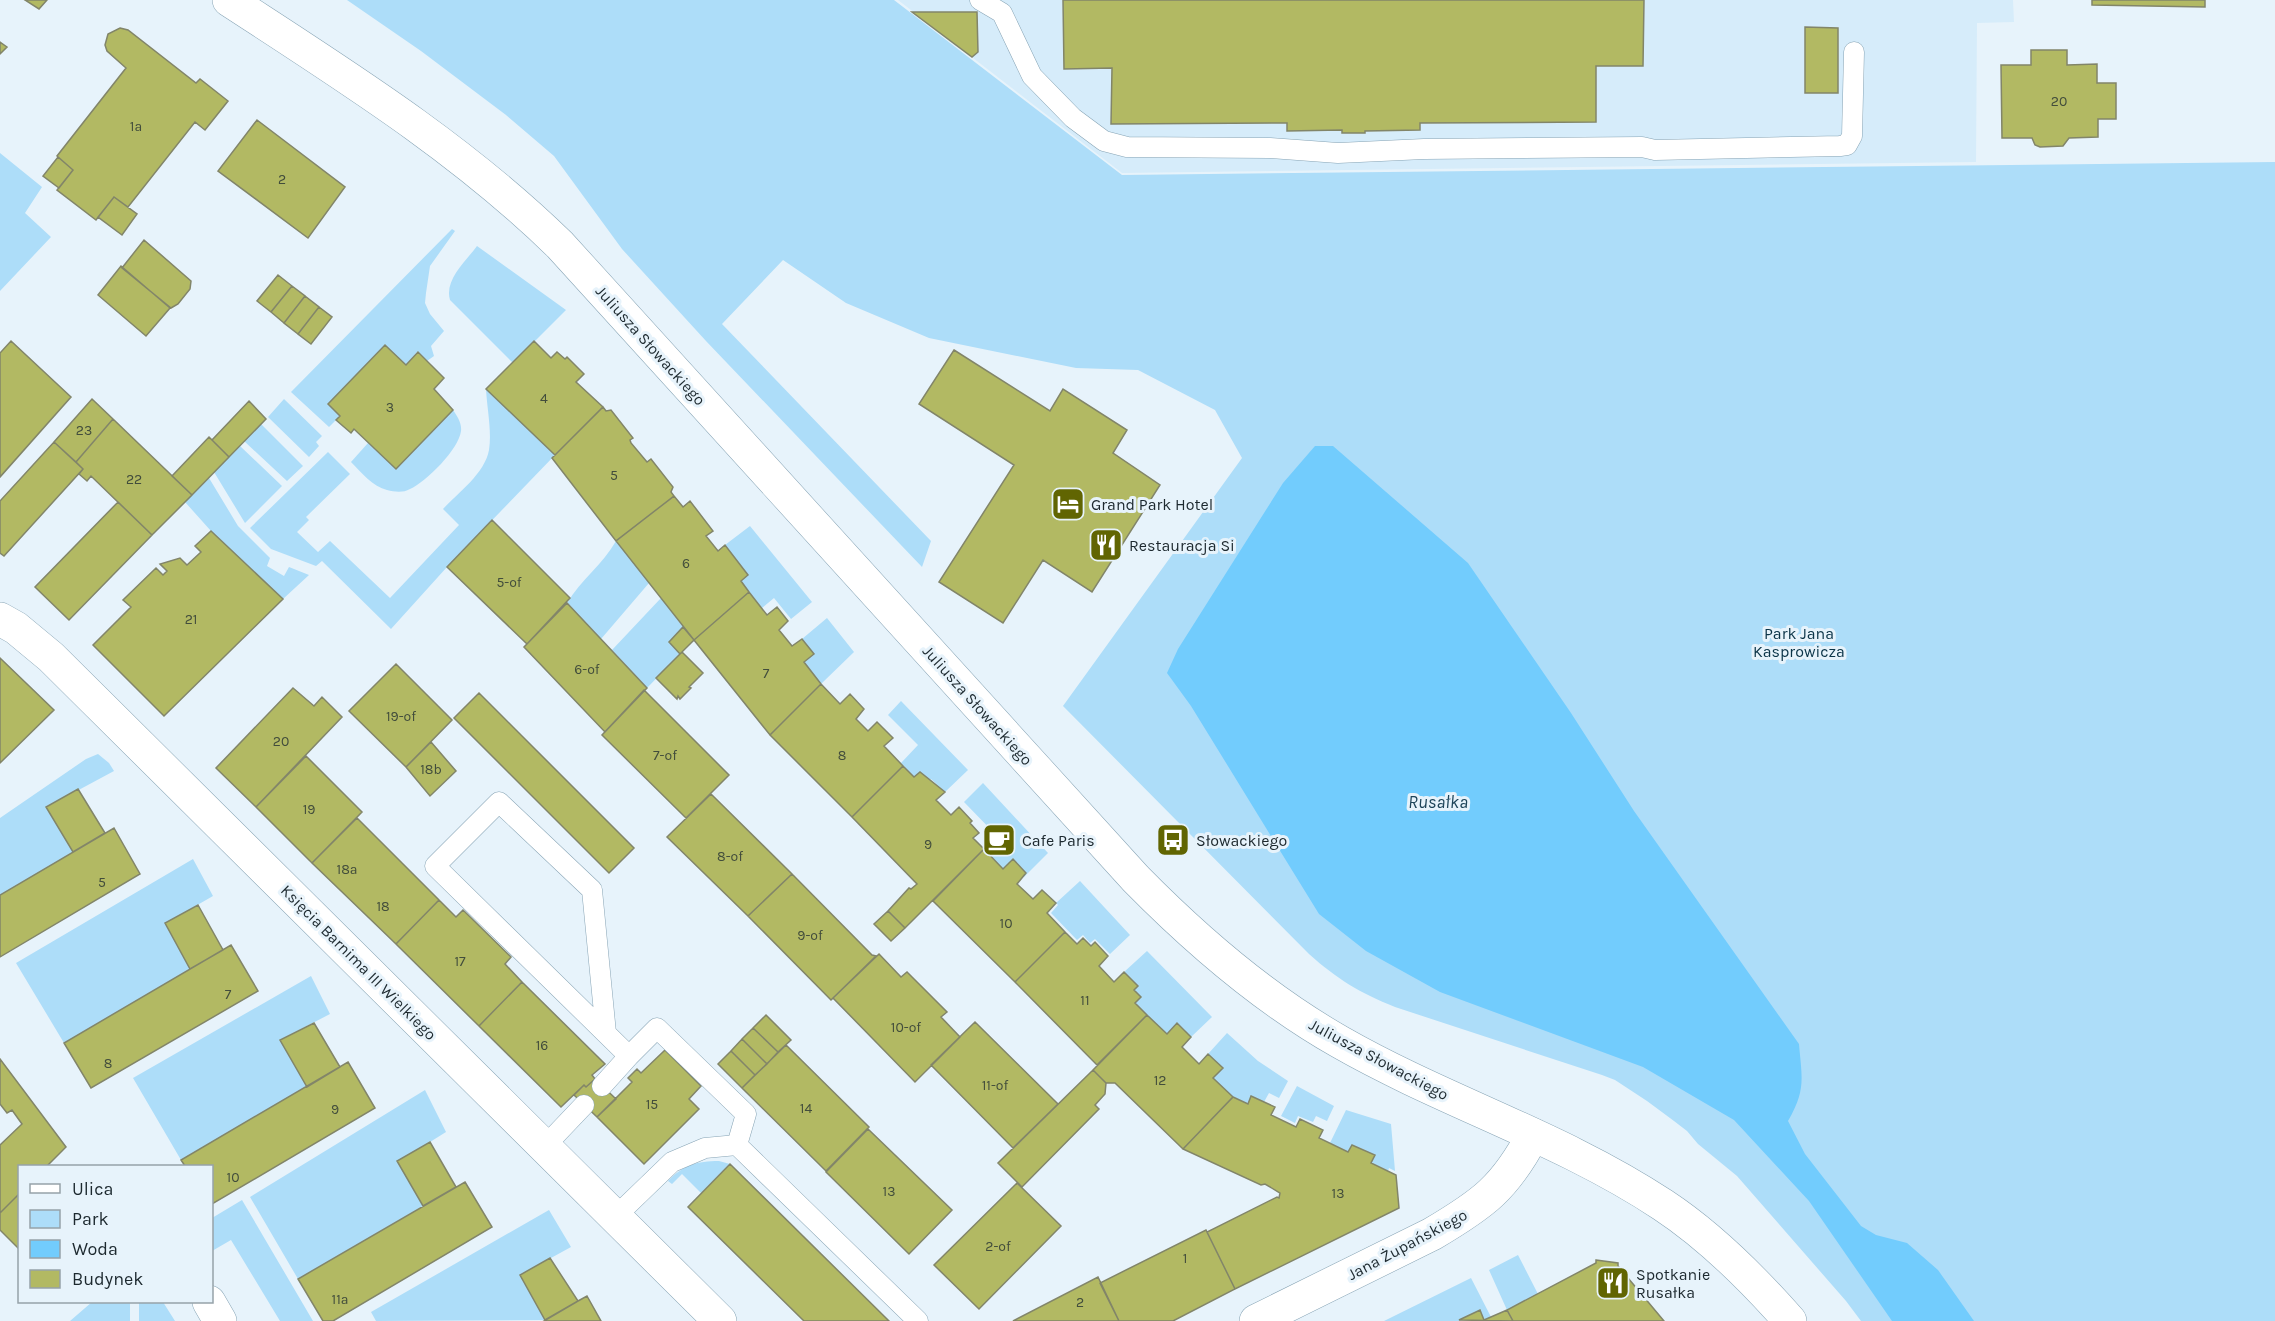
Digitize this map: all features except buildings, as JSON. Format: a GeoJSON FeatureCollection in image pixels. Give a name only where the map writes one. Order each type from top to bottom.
{"type":"FeatureCollection","features":[{"type":"Feature","properties":{"kind":"street","name":"Juliusza Słowackiego"},"geometry":{"type":"LineString","coordinates":[[230,0],[444,145],[490,180],[537,222],[1114,856],[1204,945],[1270,997],[1328,1035],[1426,1086],[1598,1166],[1671,1211],[1731,1262],[1790,1321]]}},
{"type":"Feature","properties":{"kind":"street","name":"Księcia Barnima III Wielkiego"},"geometry":{"type":"LineString","coordinates":[[0,619],[22,633],[51,657],[545,1146],[711,1318]]}},
{"type":"Feature","properties":{"kind":"street","name":"Jana Żupańskiego"},"geometry":{"type":"LineString","coordinates":[[1256,1321],[1432,1234],[1465,1214],[1490,1196],[1507,1177],[1533,1135]]}},
{"type":"Feature","properties":{"kind":"street"},"geometry":{"type":"LineString","coordinates":[[210,1303],[220,1321]]}},
{"type":"Feature","properties":{"kind":"lane"},"geometry":{"type":"LineString","coordinates":[[980,0],[1002,13],[1032,76],[1073,118],[1104,141],[1127,147],[1270,148],[1357,153],[1424,149],[1642,147],[1655,150],[1840,146],[1847,145],[1852,136],[1854,52]]}},
{"type":"Feature","properties":{"kind":"lane"},"geometry":{"type":"LineString","coordinates":[[606,1034],[592,890],[499,802],[435,866],[606,1034],[629,1056]]}},
{"type":"Feature","properties":{"kind":"lane"},"geometry":{"type":"LineString","coordinates":[[602,1086],[657,1028],[746,1114],[737,1145]]}},
{"type":"Feature","properties":{"kind":"lane"},"geometry":{"type":"LineString","coordinates":[[545,1146],[584,1105]]}},
{"type":"Feature","properties":{"kind":"lane"},"geometry":{"type":"LineString","coordinates":[[615,1217],[672,1162],[705,1148],[737,1145],[918,1321]]}},
{"type":"Feature","properties":{"kind":"shaded area"},"geometry":{"type":"Polygon","coordinates":[[[898,0],[2013,0],[2014,22],[1977,23],[1976,162],[1122,173],[898,0]]]}},
{"type":"Feature","properties":{"kind":"green space","name":"Park Jana Kasprowicza"},"geometry":{"type":"Polygon","coordinates":[[[347,0],[894,0],[1122,175],[2275,162],[2275,1321],[1861,1321],[1737,1176],[1698,1144],[1687,1131],[1647,1101],[1615,1080],[1395,1007],[1360,991],[1339,978],[1309,954],[1063,706],[1242,458],[1215,410],[1138,370],[1076,368],[929,338],[846,303],[783,260],[722,324],[931,541],[922,567],[706,341],[622,249],[554,156],[506,115],[421,51],[347,0]]]}},
{"type":"Feature","properties":{"kind":"green space"},"geometry":{"type":"Polygon","coordinates":[[[0,153],[42,187],[25,213],[51,237],[0,291],[0,153]]]}},
{"type":"Feature","properties":{"kind":"green space"},"geometry":{"type":"Polygon","coordinates":[[[452,229],[455,231],[430,266],[426,293],[425,303],[430,314],[444,331],[431,346],[434,356],[427,361],[417,352],[406,365],[385,345],[328,404],[340,416],[329,427],[291,392],[452,229]]]}},
{"type":"Feature","properties":{"kind":"green space"},"geometry":{"type":"Polygon","coordinates":[[[477,246],[566,310],[513,363],[450,300],[450,285],[453,278],[477,246]]]}},
{"type":"Feature","properties":{"kind":"green space"},"geometry":{"type":"Polygon","coordinates":[[[486,389],[555,455],[391,629],[322,561],[316,566],[271,549],[250,528],[328,452],[350,474],[306,517],[309,520],[297,532],[318,552],[330,541],[390,598],[459,525],[443,509],[477,475],[489,450],[486,389]]]}},
{"type":"Feature","properties":{"kind":"green space"},"geometry":{"type":"Polygon","coordinates":[[[284,399],[322,436],[316,442],[319,446],[309,457],[268,417],[284,399]]]}},
{"type":"Feature","properties":{"kind":"green space"},"geometry":{"type":"Polygon","coordinates":[[[453,410],[461,428],[459,438],[433,472],[410,489],[399,492],[377,486],[351,462],[368,443],[396,469],[453,410]]]}},
{"type":"Feature","properties":{"kind":"green space"},"geometry":{"type":"Polygon","coordinates":[[[261,424],[303,466],[287,481],[244,441],[261,424]]]}},
{"type":"Feature","properties":{"kind":"green space"},"geometry":{"type":"Polygon","coordinates":[[[240,446],[282,486],[245,523],[214,472],[240,446]]]}},
{"type":"Feature","properties":{"kind":"green space"},"geometry":{"type":"Polygon","coordinates":[[[209,478],[238,526],[270,558],[267,566],[284,576],[289,567],[309,575],[283,599],[211,531],[185,502],[209,478]]]}},
{"type":"Feature","properties":{"kind":"green space"},"geometry":{"type":"Polygon","coordinates":[[[750,526],[812,602],[791,619],[774,598],[762,608],[741,581],[748,575],[725,545],[750,526]]]}},
{"type":"Feature","properties":{"kind":"green space"},"geometry":{"type":"Polygon","coordinates":[[[616,541],[649,583],[601,639],[567,603],[616,541]]]}},
{"type":"Feature","properties":{"kind":"green space"},"geometry":{"type":"Polygon","coordinates":[[[661,598],[683,627],[669,642],[680,654],[647,688],[612,650],[661,598]]]}},
{"type":"Feature","properties":{"kind":"green space"},"geometry":{"type":"Polygon","coordinates":[[[827,618],[854,652],[821,684],[804,662],[814,654],[802,639],[827,618]]]}},
{"type":"Feature","properties":{"kind":"green space"},"geometry":{"type":"Polygon","coordinates":[[[901,701],[968,770],[945,792],[931,779],[928,781],[920,772],[914,777],[901,763],[918,745],[888,715],[901,701]]]}},
{"type":"Feature","properties":{"kind":"green space"},"geometry":{"type":"Polygon","coordinates":[[[98,754],[109,763],[114,771],[47,807],[73,852],[0,895],[0,818],[86,759],[98,754]]]}},
{"type":"Feature","properties":{"kind":"green space"},"geometry":{"type":"Polygon","coordinates":[[[983,783],[1048,853],[1023,878],[1026,873],[1013,859],[1003,869],[984,849],[997,836],[964,802],[983,783]]]}},
{"type":"Feature","properties":{"kind":"green space"},"geometry":{"type":"Polygon","coordinates":[[[193,859],[213,896],[166,923],[190,969],[64,1043],[16,963],[193,859]]]}},
{"type":"Feature","properties":{"kind":"green space"},"geometry":{"type":"Polygon","coordinates":[[[1080,881],[1130,935],[1110,954],[1095,939],[1090,943],[1083,935],[1077,940],[1051,913],[1058,905],[1056,903],[1080,881]]]}},
{"type":"Feature","properties":{"kind":"green space"},"geometry":{"type":"Polygon","coordinates":[[[1147,951],[1212,1017],[1191,1037],[1177,1024],[1167,1034],[1135,1003],[1141,997],[1134,990],[1138,986],[1124,972],[1147,951]]]}},
{"type":"Feature","properties":{"kind":"green space"},"geometry":{"type":"Polygon","coordinates":[[[311,976],[330,1014],[280,1040],[307,1087],[181,1160],[133,1078],[311,976]]]}},
{"type":"Feature","properties":{"kind":"green space"},"geometry":{"type":"Polygon","coordinates":[[[1227,1033],[1258,1061],[1288,1081],[1279,1098],[1269,1093],[1264,1102],[1252,1097],[1248,1104],[1233,1097],[1213,1078],[1223,1068],[1208,1054],[1227,1033]]]}},
{"type":"Feature","properties":{"kind":"green space"},"geometry":{"type":"Polygon","coordinates":[[[1297,1086],[1334,1106],[1327,1121],[1316,1116],[1313,1122],[1298,1116],[1295,1123],[1281,1116],[1297,1086]]]}},
{"type":"Feature","properties":{"kind":"green space"},"geometry":{"type":"Polygon","coordinates":[[[425,1090],[446,1132],[398,1162],[423,1206],[298,1279],[250,1197],[425,1090]]]}},
{"type":"Feature","properties":{"kind":"green space"},"geometry":{"type":"Polygon","coordinates":[[[1346,1110],[1391,1124],[1395,1171],[1389,1168],[1388,1171],[1371,1163],[1374,1155],[1352,1145],[1348,1152],[1330,1143],[1346,1110]]]}},
{"type":"Feature","properties":{"kind":"green space"},"geometry":{"type":"Polygon","coordinates":[[[719,1161],[730,1164],[701,1193],[682,1174],[672,1184],[668,1181],[679,1171],[691,1165],[719,1161]]]}},
{"type":"Feature","properties":{"kind":"green space"},"geometry":{"type":"Polygon","coordinates":[[[242,1200],[313,1321],[280,1321],[231,1240],[213,1250],[213,1217],[242,1200]]]}},
{"type":"Feature","properties":{"kind":"green space"},"geometry":{"type":"Polygon","coordinates":[[[549,1210],[571,1247],[520,1275],[545,1320],[376,1321],[371,1312],[549,1210]]]}},
{"type":"Feature","properties":{"kind":"green space"},"geometry":{"type":"Polygon","coordinates":[[[1518,1255],[1538,1294],[1507,1310],[1489,1270],[1518,1255]]]}},
{"type":"Feature","properties":{"kind":"green space"},"geometry":{"type":"Polygon","coordinates":[[[1471,1278],[1491,1317],[1484,1320],[1480,1310],[1460,1321],[1384,1321],[1471,1278]]]}},
{"type":"Feature","properties":{"kind":"green space"},"geometry":{"type":"Polygon","coordinates":[[[91,1303],[130,1303],[130,1321],[70,1321],[91,1303]]]}},
{"type":"Feature","properties":{"kind":"green space"},"geometry":{"type":"Polygon","coordinates":[[[139,1303],[164,1303],[175,1321],[139,1321],[139,1303]]]}},
{"type":"Feature","properties":{"kind":"water","name":"Rusałka"},"geometry":{"type":"Polygon","coordinates":[[[1315,446],[1333,446],[1468,563],[1571,713],[1634,811],[1799,1044],[1800,1092],[1788,1121],[1805,1154],[1861,1226],[1876,1235],[1907,1243],[1938,1270],[1974,1321],[1892,1321],[1809,1201],[1734,1120],[1643,1067],[1440,992],[1366,951],[1319,914],[1191,706],[1167,673],[1178,649],[1283,483],[1315,446]]]}},
{"type":"Feature","properties":{"kind":"place","name":"Grand Park Hotel"},"geometry":{"type":"Point","coordinates":[1068,504]}},
{"type":"Feature","properties":{"kind":"place","name":"Restauracja Si"},"geometry":{"type":"Point","coordinates":[1106,545]}},
{"type":"Feature","properties":{"kind":"place","name":"Cafe Paris"},"geometry":{"type":"Point","coordinates":[999,840]}},
{"type":"Feature","properties":{"kind":"place","name":"Słowackiego"},"geometry":{"type":"Point","coordinates":[1173,840]}},
{"type":"Feature","properties":{"kind":"place","name":"Spotkanie Rusałka"},"geometry":{"type":"Point","coordinates":[1613,1283]}}]}
